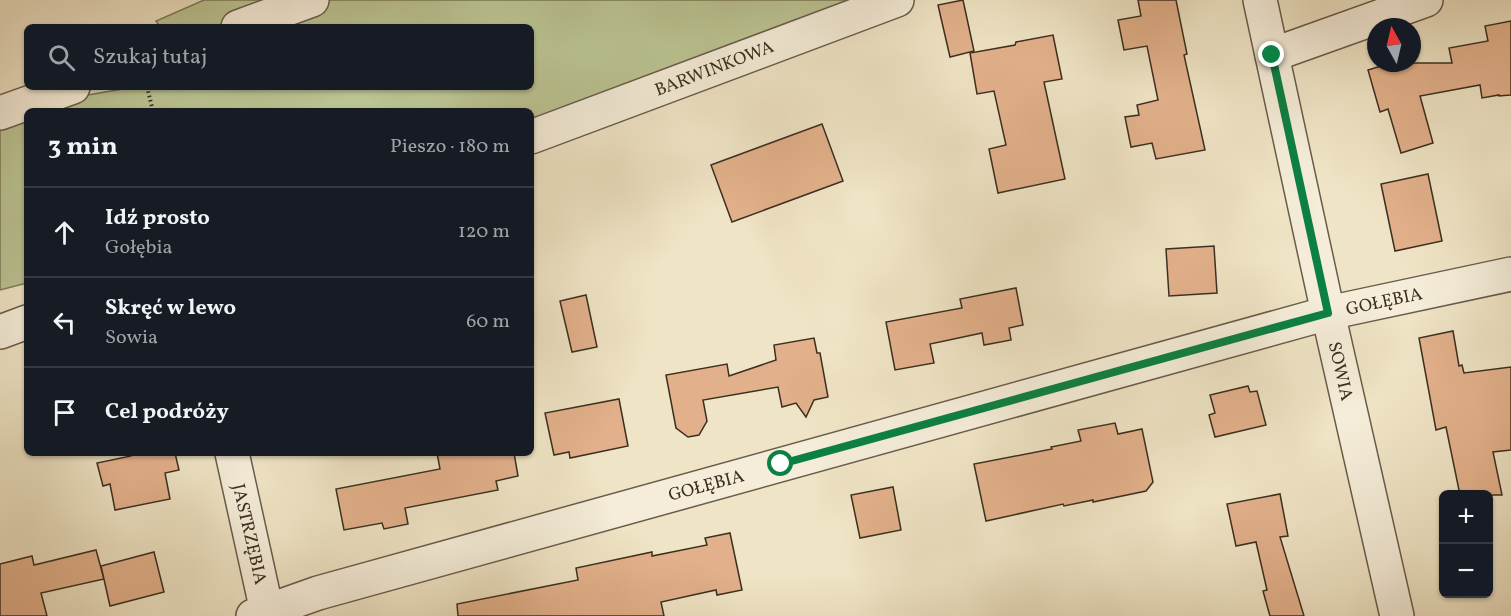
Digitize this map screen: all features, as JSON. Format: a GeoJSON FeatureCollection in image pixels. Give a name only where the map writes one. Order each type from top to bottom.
{"type":"FeatureCollection","features":[{"type":"Feature","properties":{"kind":"street"},"geometry":{"type":"LineString","coordinates":[[246,24],[312,0]]}},
{"type":"Feature","properties":{"kind":"street","name":"BARWINKOWA"},"geometry":{"type":"LineString","coordinates":[[534,136],[897,0]]}},
{"type":"Feature","properties":{"kind":"street","name":"SOWIA"},"geometry":{"type":"LineString","coordinates":[[1260,0],[1397,616]]}},
{"type":"Feature","properties":{"kind":"street"},"geometry":{"type":"LineString","coordinates":[[1272,55],[1425,0]]}},
{"type":"Feature","properties":{"kind":"street"},"geometry":{"type":"LineString","coordinates":[[0,113],[64,90]]}},
{"type":"Feature","properties":{"kind":"street","name":"GOŁĘBIA"},"geometry":{"type":"LineString","coordinates":[[263,614],[318,593],[1328,313],[1511,274]]}},
{"type":"Feature","properties":{"kind":"street"},"geometry":{"type":"LineString","coordinates":[[0,332],[24,323]]}},
{"type":"Feature","properties":{"kind":"street","name":"JASTRZĘBIA"},"geometry":{"type":"LineString","coordinates":[[233,456],[263,614]]}},
{"type":"Feature","properties":{"kind":"path"},"geometry":{"type":"LineString","coordinates":[[148,90],[152,108]]}},
{"type":"Feature","properties":{"kind":"green space"},"geometry":{"type":"Polygon","coordinates":[[[204,0],[852,0],[534,120],[534,108],[38,108],[59,100],[117,90],[534,90],[534,24],[158,24],[156,21],[204,0]]]}},
{"type":"Feature","properties":{"kind":"green space"},"geometry":{"type":"Polygon","coordinates":[[[24,113],[24,284],[0,290],[0,122],[24,113]]]}},
{"type":"Feature","properties":{"kind":"building"},"geometry":{"type":"Polygon","coordinates":[[[963,0],[974,51],[950,57],[938,5],[963,0]]]}},
{"type":"Feature","properties":{"kind":"building"},"geometry":{"type":"Polygon","coordinates":[[[1138,0],[1176,0],[1187,54],[1184,55],[1205,150],[1156,159],[1152,143],[1131,147],[1125,117],[1139,115],[1137,105],[1158,100],[1147,46],[1124,50],[1118,20],[1141,16],[1138,0]]]}},
{"type":"Feature","properties":{"kind":"building"},"geometry":{"type":"Polygon","coordinates":[[[1511,21],[1511,95],[1482,98],[1480,85],[1420,96],[1433,143],[1401,153],[1388,109],[1380,112],[1369,72],[1421,72],[1421,63],[1452,63],[1449,48],[1488,41],[1485,26],[1511,21]]]}},
{"type":"Feature","properties":{"kind":"building"},"geometry":{"type":"Polygon","coordinates":[[[1053,35],[1062,79],[1044,82],[1065,179],[998,193],[989,149],[1006,145],[994,91],[977,94],[970,53],[1053,35]]]}},
{"type":"Feature","properties":{"kind":"building"},"geometry":{"type":"Polygon","coordinates":[[[822,124],[843,181],[732,222],[711,165],[822,124]]]}},
{"type":"Feature","properties":{"kind":"building"},"geometry":{"type":"Polygon","coordinates":[[[1428,174],[1442,241],[1395,251],[1381,184],[1428,174]]]}},
{"type":"Feature","properties":{"kind":"building"},"geometry":{"type":"Polygon","coordinates":[[[1214,246],[1217,293],[1169,296],[1166,249],[1214,246]]]}},
{"type":"Feature","properties":{"kind":"building"},"geometry":{"type":"Polygon","coordinates":[[[1016,288],[1023,325],[1009,328],[1011,340],[984,345],[982,333],[930,344],[934,363],[895,370],[886,322],[962,308],[960,299],[1016,288]]]}},
{"type":"Feature","properties":{"kind":"building"},"geometry":{"type":"Polygon","coordinates":[[[586,295],[597,347],[572,352],[560,301],[586,295]]]}},
{"type":"Feature","properties":{"kind":"building"},"geometry":{"type":"Polygon","coordinates":[[[1453,331],[1459,366],[1462,365],[1464,373],[1511,367],[1511,450],[1493,452],[1502,495],[1493,495],[1493,490],[1459,490],[1446,427],[1436,430],[1419,338],[1453,331]]]}},
{"type":"Feature","properties":{"kind":"building"},"geometry":{"type":"Polygon","coordinates":[[[814,338],[817,353],[820,353],[828,397],[814,400],[806,417],[796,403],[782,407],[778,387],[703,400],[707,421],[699,435],[688,437],[676,428],[666,375],[727,364],[729,376],[776,360],[774,345],[814,338]]]}},
{"type":"Feature","properties":{"kind":"building"},"geometry":{"type":"Polygon","coordinates":[[[1248,386],[1250,392],[1257,391],[1266,425],[1215,437],[1209,415],[1215,413],[1210,395],[1248,386]]]}},
{"type":"Feature","properties":{"kind":"building"},"geometry":{"type":"Polygon","coordinates":[[[619,399],[628,446],[570,458],[569,452],[554,455],[545,413],[619,399]]]}},
{"type":"Feature","properties":{"kind":"building"},"geometry":{"type":"Polygon","coordinates":[[[1115,423],[1118,434],[1142,429],[1153,482],[1146,491],[1093,502],[1093,500],[1064,506],[1063,504],[986,521],[974,464],[1081,441],[1078,430],[1115,423]]]}},
{"type":"Feature","properties":{"kind":"building"},"geometry":{"type":"Polygon","coordinates":[[[131,456],[176,456],[179,470],[165,473],[170,499],[115,510],[110,484],[103,486],[97,463],[131,456]]]}},
{"type":"Feature","properties":{"kind":"building"},"geometry":{"type":"Polygon","coordinates":[[[438,456],[515,456],[518,476],[496,481],[498,490],[405,508],[408,524],[384,529],[382,523],[344,530],[336,489],[440,469],[438,456]]]}},
{"type":"Feature","properties":{"kind":"building"},"geometry":{"type":"Polygon","coordinates":[[[893,487],[901,530],[860,538],[851,495],[893,487]]]}},
{"type":"Feature","properties":{"kind":"building"},"geometry":{"type":"Polygon","coordinates":[[[1280,494],[1288,536],[1280,537],[1304,616],[1270,616],[1263,591],[1267,590],[1256,542],[1236,546],[1227,504],[1280,494]]]}},
{"type":"Feature","properties":{"kind":"building"},"geometry":{"type":"Polygon","coordinates":[[[730,533],[742,590],[717,595],[716,590],[661,602],[664,616],[458,616],[457,604],[578,580],[576,568],[652,552],[652,556],[707,545],[705,538],[730,533]]]}},
{"type":"Feature","properties":{"kind":"building"},"geometry":{"type":"Polygon","coordinates":[[[96,550],[104,579],[41,593],[47,616],[0,616],[0,564],[32,556],[34,565],[96,550]]]}},
{"type":"Feature","properties":{"kind":"building"},"geometry":{"type":"Polygon","coordinates":[[[154,552],[164,592],[110,606],[101,566],[154,552]]]}},
{"type":"Feature","properties":{"kind":"route"},"geometry":{"type":"LineString","coordinates":[[781,464],[1328,313],[1272,55]]}}]}
